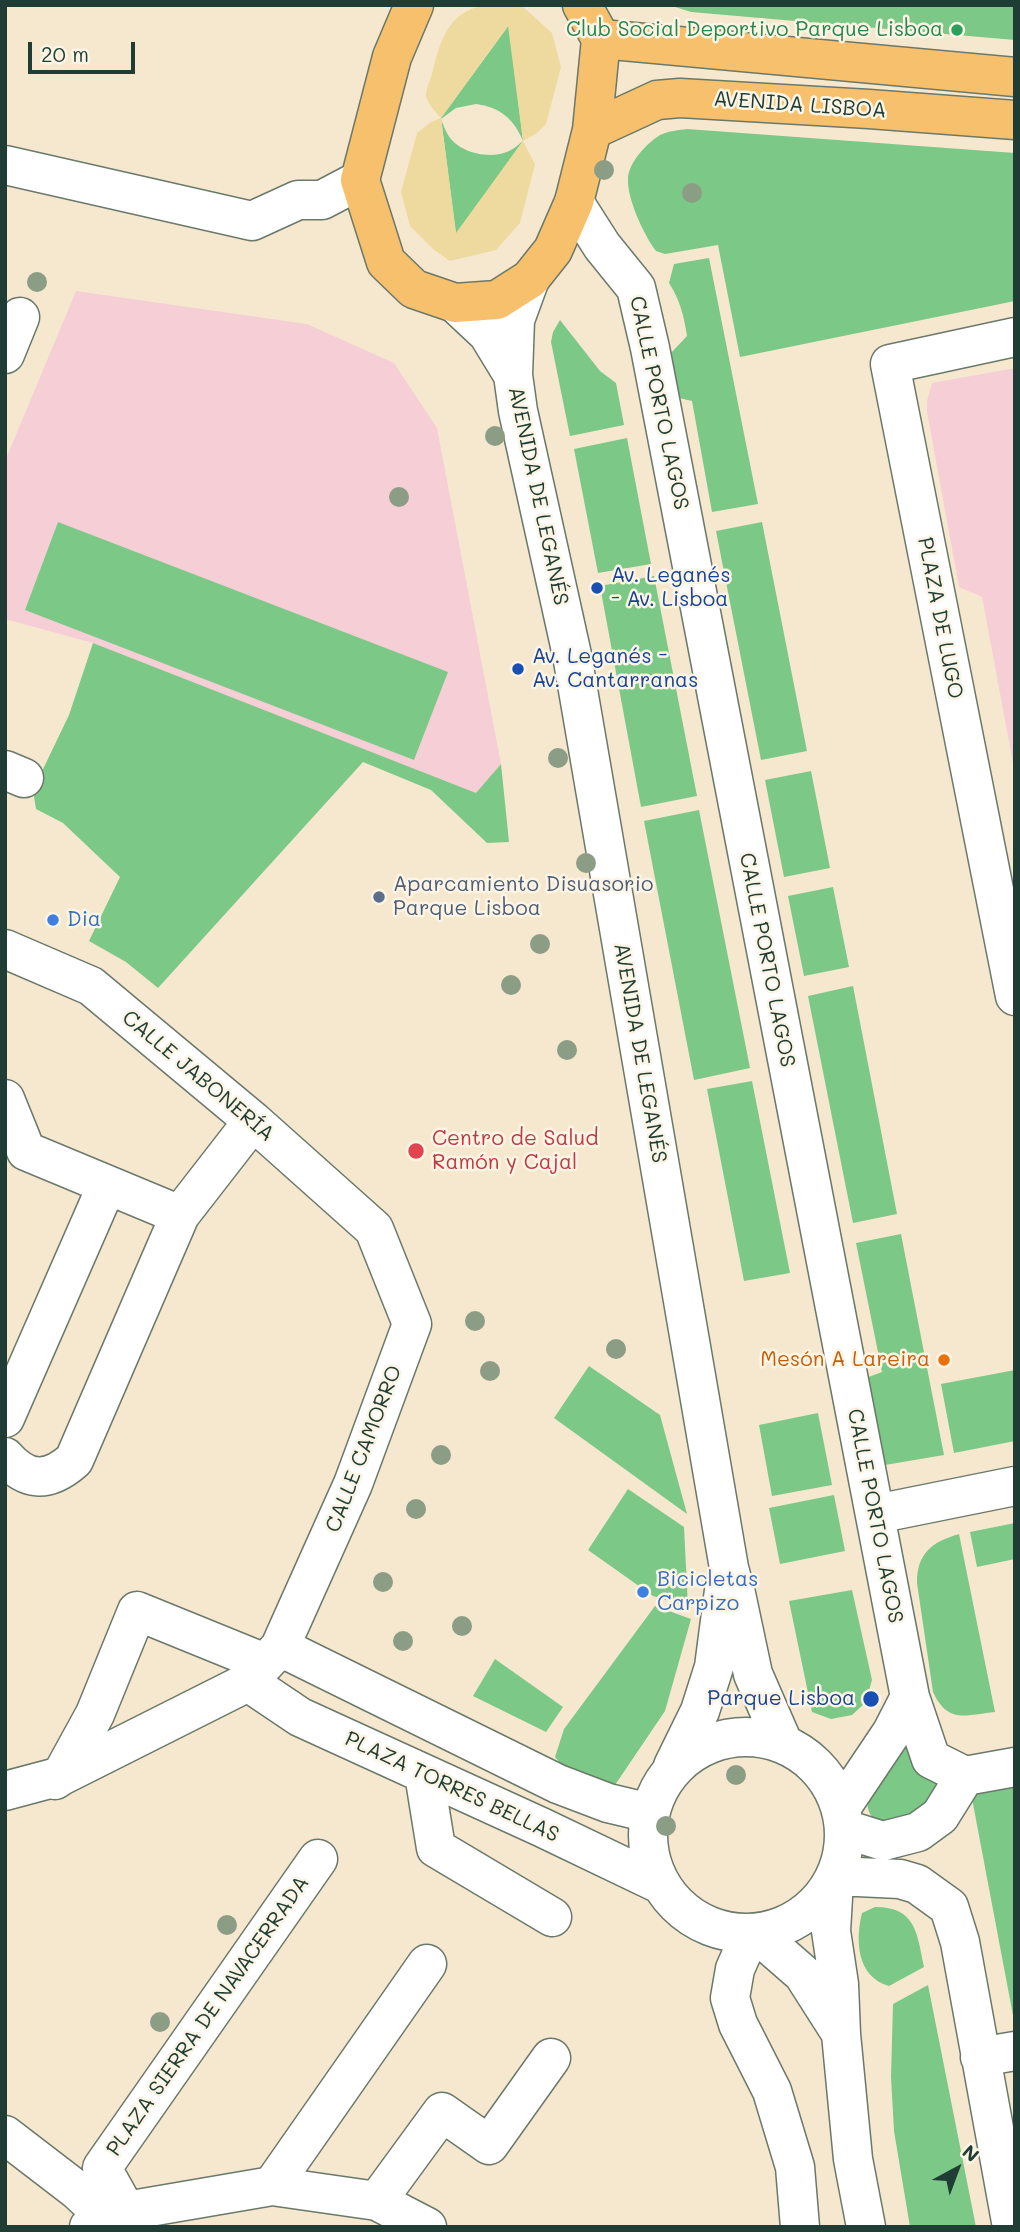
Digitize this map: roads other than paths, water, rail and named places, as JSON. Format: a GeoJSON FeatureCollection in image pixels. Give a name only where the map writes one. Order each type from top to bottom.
{"type":"FeatureCollection","features":[{"type":"Feature","properties":{"kind":"main road"},"geometry":{"type":"LineString","coordinates":[[414,5],[391,57],[360,180],[386,262],[414,289],[455,303],[497,300],[530,279],[553,250],[575,202],[592,130],[601,40],[582,5]]}},
{"type":"Feature","properties":{"kind":"main road"},"geometry":{"type":"LineString","coordinates":[[601,40],[1015,77]]}},
{"type":"Feature","properties":{"kind":"main road","name":"AVENIDA LISBOA"},"geometry":{"type":"LineString","coordinates":[[592,130],[657,100],[680,98],[1015,120]]}},
{"type":"Feature","properties":{"kind":"street"},"geometry":{"type":"LineString","coordinates":[[5,164],[253,221],[298,200],[322,200],[360,180]]}},
{"type":"Feature","properties":{"kind":"street","name":"CALLE PORTO LAGOS"},"geometry":{"type":"LineString","coordinates":[[575,202],[602,246],[636,288],[639,300],[910,1697],[931,1759],[965,1776]]}},
{"type":"Feature","properties":{"kind":"street","name":"AVENIDA DE LEGANÉS"},"geometry":{"type":"LineString","coordinates":[[530,279],[515,320],[513,375],[517,411],[572,655],[729,1568],[753,1674],[792,1749]]}},
{"type":"Feature","properties":{"kind":"street","name":"AVENIDA DE LEGANÉS"},"geometry":{"type":"LineString","coordinates":[[455,303],[488,334],[513,375]]}},
{"type":"Feature","properties":{"kind":"street"},"geometry":{"type":"LineString","coordinates":[[5,354],[20,317]]}},
{"type":"Feature","properties":{"kind":"street","name":"PLAZA DE LUGO"},"geometry":{"type":"LineString","coordinates":[[1015,337],[890,364],[1015,996]]}},
{"type":"Feature","properties":{"kind":"street","name":"CALLE JABONERÍA"},"geometry":{"type":"LineString","coordinates":[[5,949],[91,986],[253,1121],[374,1229]]}},
{"type":"Feature","properties":{"kind":"street"},"geometry":{"type":"LineString","coordinates":[[5,1099],[26,1151],[180,1216]]}},
{"type":"Feature","properties":{"kind":"street"},"geometry":{"type":"LineString","coordinates":[[5,1457],[14,1466],[38,1478],[60,1472],[74,1460],[180,1216],[253,1121]]}},
{"type":"Feature","properties":{"kind":"street"},"geometry":{"type":"LineString","coordinates":[[5,1418],[107,1185]]}},
{"type":"Feature","properties":{"kind":"street","name":"CALLE CAMORRO"},"geometry":{"type":"LineString","coordinates":[[270,1655],[353,1484],[412,1324],[374,1229]]}},
{"type":"Feature","properties":{"kind":"street"},"geometry":{"type":"LineString","coordinates":[[876,1514],[1015,1486]]}},
{"type":"Feature","properties":{"kind":"street","name":"AVENIDA DE LEGANÉS"},"geometry":{"type":"LineString","coordinates":[[673,1768],[700,1711],[714,1667],[729,1568]]}},
{"type":"Feature","properties":{"kind":"street"},"geometry":{"type":"LineString","coordinates":[[5,1791],[61,1776],[95,1714],[138,1611],[324,1670],[558,1784],[608,1803],[650,1813]]}},
{"type":"Feature","properties":{"kind":"street"},"geometry":{"type":"LineString","coordinates":[[5,1814],[61,1776],[270,1655]]}},
{"type":"Feature","properties":{"kind":"street","name":"PLAZA TORRES BELLAS"},"geometry":{"type":"LineString","coordinates":[[270,1655],[300,1717],[660,1884]]}},
{"type":"Feature","properties":{"kind":"street"},"geometry":{"type":"LineString","coordinates":[[843,1818],[910,1697]]}},
{"type":"Feature","properties":{"kind":"street"},"geometry":{"type":"LineString","coordinates":[[835,1878],[814,1906],[787,1925],[753,1933],[724,1931],[698,1922],[677,1906],[660,1884],[651,1861],[647,1838],[650,1813],[658,1789],[673,1768],[696,1749],[724,1738],[753,1737],[792,1749],[852,1751],[892,1732]]}},
{"type":"Feature","properties":{"kind":"street"},"geometry":{"type":"LineString","coordinates":[[792,1749],[819,1769],[832,1787],[843,1818],[843,1853],[835,1878],[831,1931],[839,1984],[853,2159],[866,2227]]}},
{"type":"Feature","properties":{"kind":"street"},"geometry":{"type":"LineString","coordinates":[[843,1818],[883,1841],[918,1832],[940,1816],[965,1776],[1015,1767]]}},
{"type":"Feature","properties":{"kind":"street"},"geometry":{"type":"LineString","coordinates":[[424,1774],[436,1848],[552,1917]]}},
{"type":"Feature","properties":{"kind":"street","name":"PLAZA SIERRA DE NAVACERRADA"},"geometry":{"type":"LineString","coordinates":[[108,2218],[102,2168],[318,1859]]}},
{"type":"Feature","properties":{"kind":"street"},"geometry":{"type":"LineString","coordinates":[[835,1878],[900,1879],[917,1884],[949,1907],[997,2054],[1012,2227]]}},
{"type":"Feature","properties":{"kind":"street"},"geometry":{"type":"LineString","coordinates":[[753,1933],[803,1974],[841,2034]]}},
{"type":"Feature","properties":{"kind":"street"},"geometry":{"type":"LineString","coordinates":[[753,1933],[735,1969],[730,1998],[738,2024],[772,2091],[795,2167],[800,2227]]}},
{"type":"Feature","properties":{"kind":"street"},"geometry":{"type":"LineString","coordinates":[[272,2186],[427,1964]]}},
{"type":"Feature","properties":{"kind":"street"},"geometry":{"type":"LineString","coordinates":[[377,2201],[442,2112],[489,2145],[551,2058]]}},
{"type":"Feature","properties":{"kind":"street"},"geometry":{"type":"LineString","coordinates":[[5,2135],[78,2191],[108,2218],[272,2186],[377,2201],[427,2227]]}},
{"type":"Feature","properties":{"kind":"place","name":"Club Social Deportivo Parque Lisboa"},"geometry":{"type":"Point","coordinates":[957,30]}},
{"type":"Feature","properties":{"kind":"place","name":"Av. Leganés - Av. Lisboa"},"geometry":{"type":"Point","coordinates":[597,588]}},
{"type":"Feature","properties":{"kind":"place","name":"Av. Leganés - Av. Cantarranas"},"geometry":{"type":"Point","coordinates":[518,669]}},
{"type":"Feature","properties":{"kind":"place","name":"Aparcamiento Disuasorio Parque Lisboa"},"geometry":{"type":"Point","coordinates":[379,897]}},
{"type":"Feature","properties":{"kind":"place","name":"Dia"},"geometry":{"type":"Point","coordinates":[53,920]}},
{"type":"Feature","properties":{"kind":"place","name":"Centro de Salud Ramón y Cajal"},"geometry":{"type":"Point","coordinates":[416,1151]}},
{"type":"Feature","properties":{"kind":"place","name":"Mesón A Lareira"},"geometry":{"type":"Point","coordinates":[944,1360]}},
{"type":"Feature","properties":{"kind":"place","name":"Bicicletas Carpizo"},"geometry":{"type":"Point","coordinates":[643,1592]}},
{"type":"Feature","properties":{"kind":"place","name":"Parque Lisboa"},"geometry":{"type":"Point","coordinates":[871,1699]}}]}
